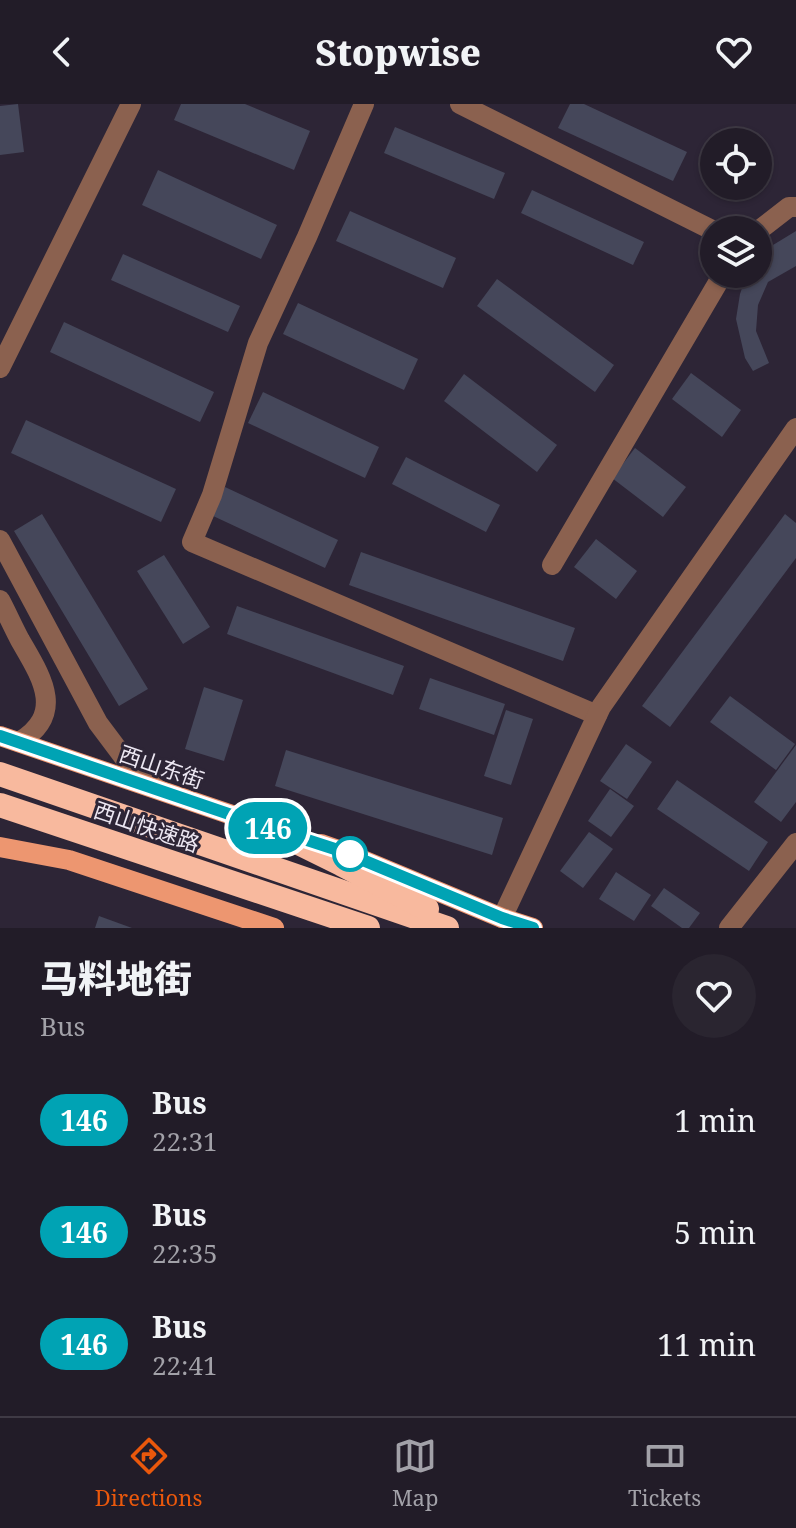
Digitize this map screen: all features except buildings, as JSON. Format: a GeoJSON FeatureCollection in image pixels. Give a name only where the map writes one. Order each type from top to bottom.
{"type":"FeatureCollection","features":[{"type":"Feature","properties":{"kind":"highway","name":"西山快速路"},"geometry":{"type":"LineString","coordinates":[[0,774],[447,928]]}},
{"type":"Feature","properties":{"kind":"highway","name":"西山快速路"},"geometry":{"type":"LineString","coordinates":[[0,805],[368,928]]}},
{"type":"Feature","properties":{"kind":"highway"},"geometry":{"type":"LineString","coordinates":[[264,826],[415,902],[456,928]]}},
{"type":"Feature","properties":{"kind":"main road","name":"西山东街"},"geometry":{"type":"LineString","coordinates":[[10,739],[341,851],[533,928]]}},
{"type":"Feature","properties":{"kind":"main road"},"geometry":{"type":"LineString","coordinates":[[0,847],[69,860],[274,928]]}},
{"type":"Feature","properties":{"kind":"street"},"geometry":{"type":"LineString","coordinates":[[0,368],[131,104]]}},
{"type":"Feature","properties":{"kind":"street"},"geometry":{"type":"LineString","coordinates":[[364,104],[258,343],[212,495],[192,542],[597,715]]}},
{"type":"Feature","properties":{"kind":"street"},"geometry":{"type":"LineString","coordinates":[[460,104],[700,224]]}},
{"type":"Feature","properties":{"kind":"street"},"geometry":{"type":"LineString","coordinates":[[772,220],[789,207],[796,207]]}},
{"type":"Feature","properties":{"kind":"street"},"geometry":{"type":"LineString","coordinates":[[552,565],[715,288]]}},
{"type":"Feature","properties":{"kind":"street"},"geometry":{"type":"LineString","coordinates":[[502,918],[601,707],[796,428]]}},
{"type":"Feature","properties":{"kind":"street"},"geometry":{"type":"LineString","coordinates":[[0,540],[98,723],[125,759],[157,789]]}},
{"type":"Feature","properties":{"kind":"street"},"geometry":{"type":"LineString","coordinates":[[0,600],[46,691],[41,720],[32,734],[10,739]]}},
{"type":"Feature","properties":{"kind":"street"},"geometry":{"type":"LineString","coordinates":[[729,928],[796,843]]}},
{"type":"Feature","properties":{"kind":"bus line","name":"146"},"geometry":{"type":"LineString","coordinates":[[0,736],[341,851],[533,928]]}}]}
